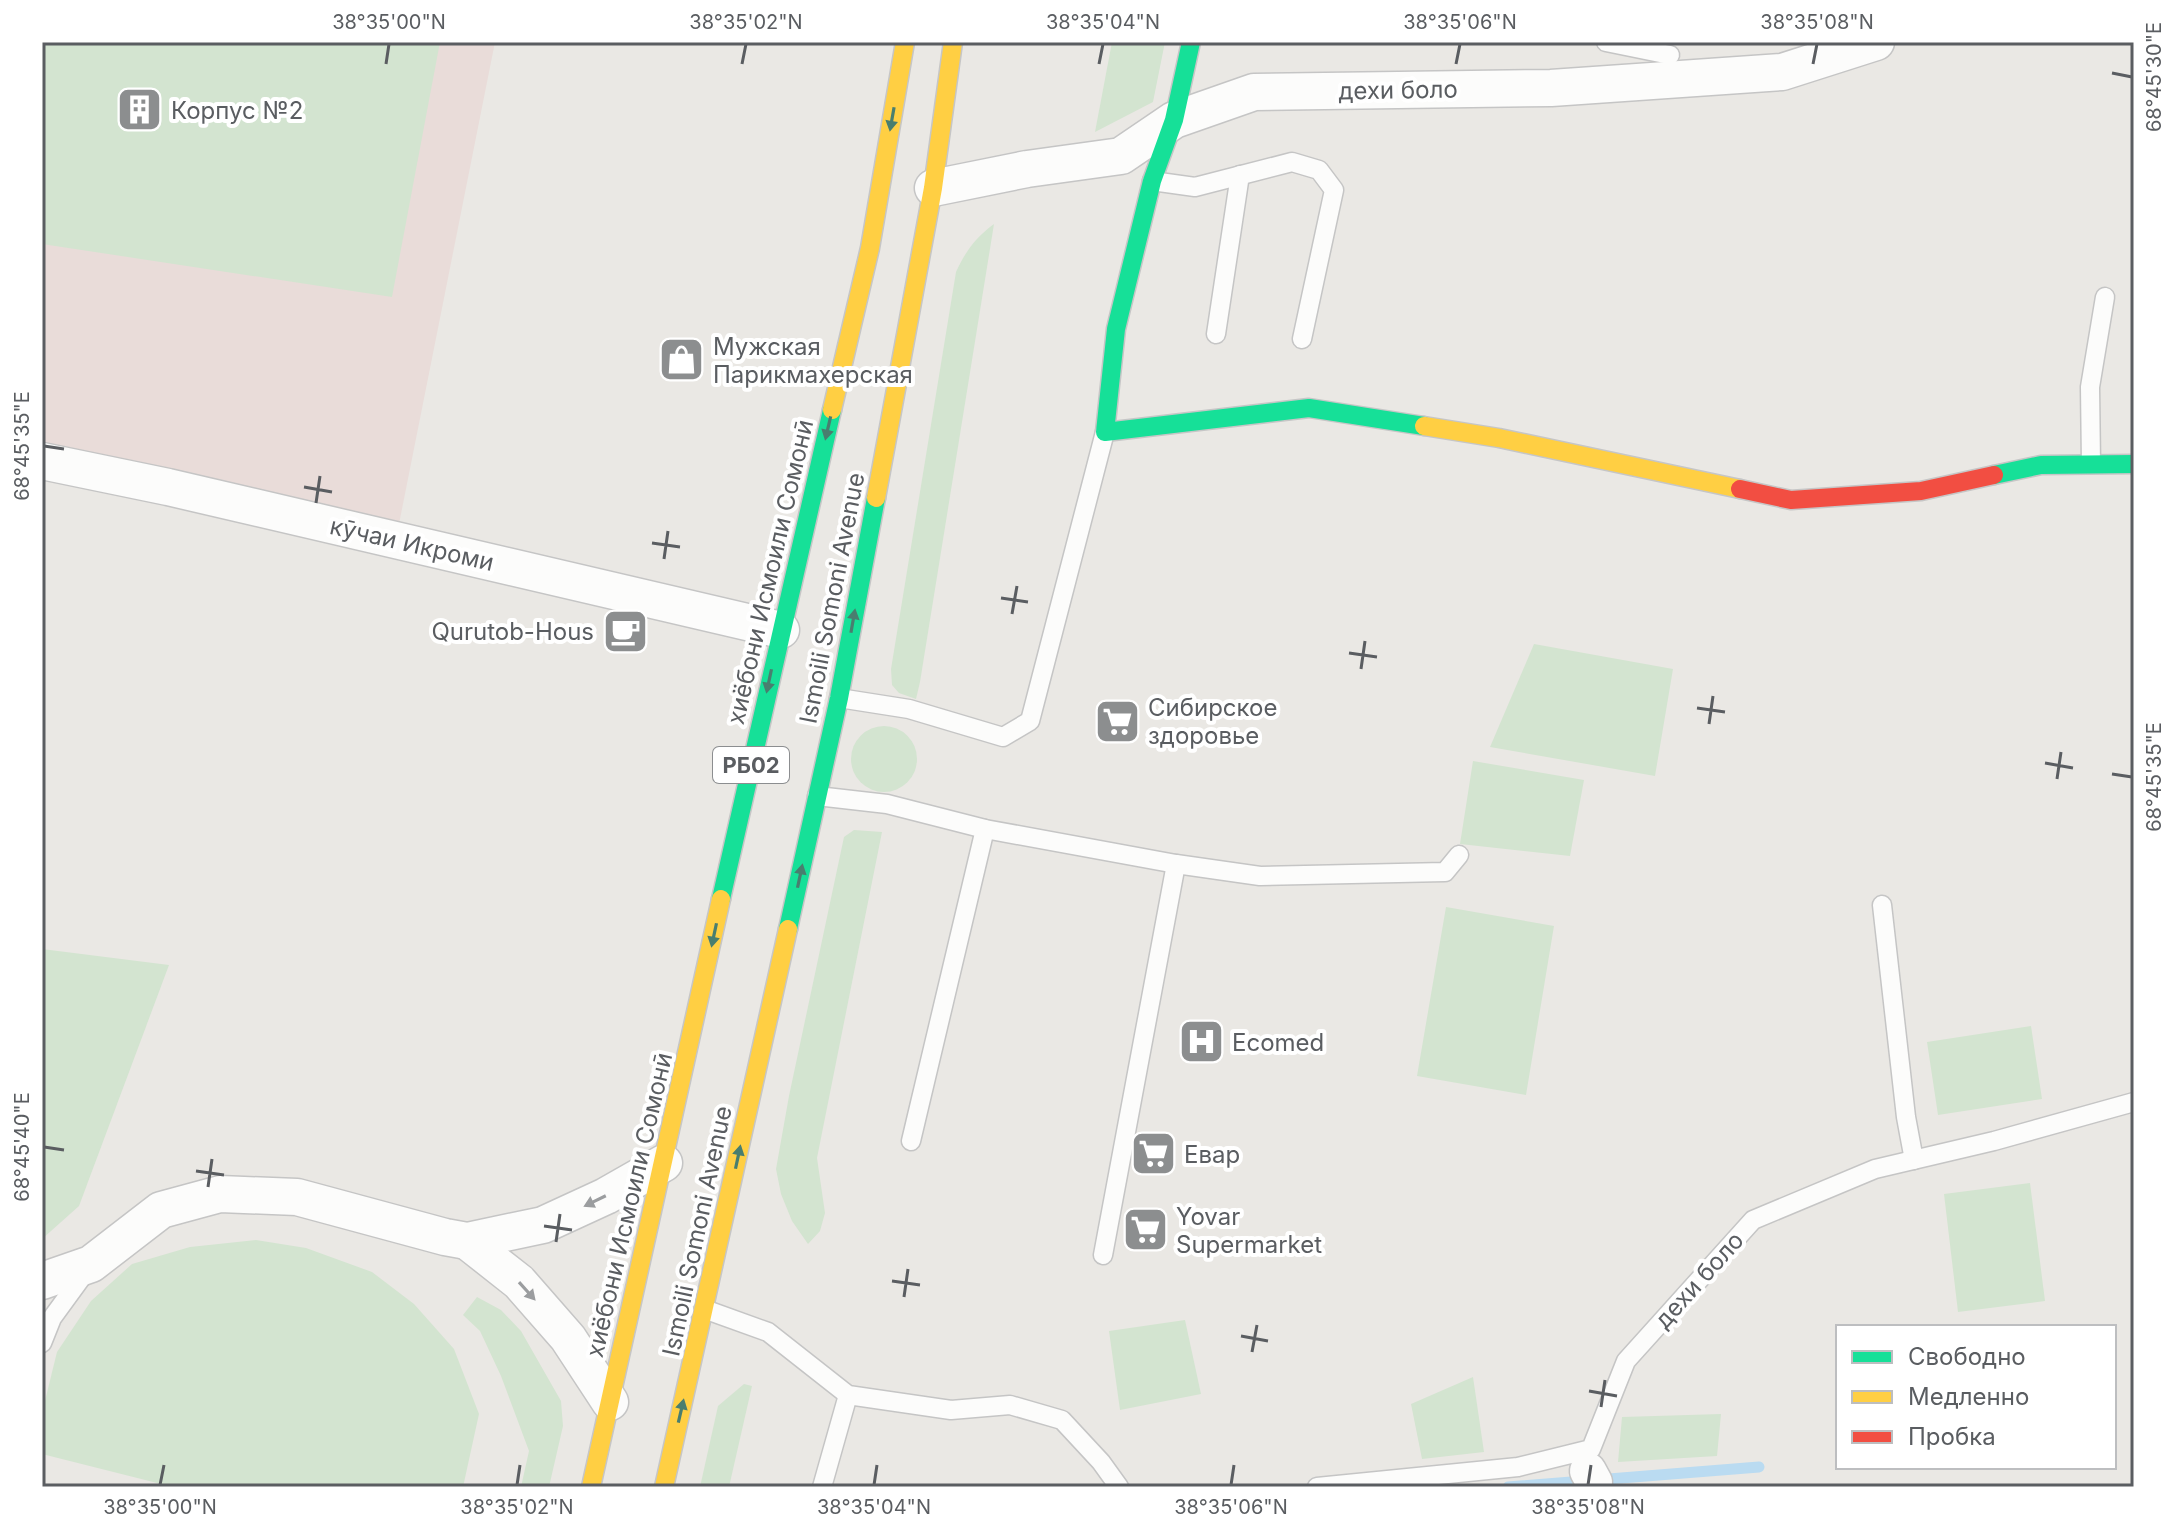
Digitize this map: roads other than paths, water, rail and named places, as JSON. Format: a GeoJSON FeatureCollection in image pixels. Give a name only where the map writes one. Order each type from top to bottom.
{"type":"FeatureCollection","features":[{"type":"Feature","properties":{"kind":"main road","name":"хиёбони Исмоили Сомонӣ"},"geometry":{"type":"LineString","coordinates":[[591,1487],[781,630],[870,248],[905,42]]}},
{"type":"Feature","properties":{"kind":"main road","name":"Ismoili Somoni Avenue"},"geometry":{"type":"LineString","coordinates":[[664,1487],[839,698],[933,188],[953,42]]}},
{"type":"Feature","properties":{"kind":"main road","name":"РБ02"},"geometry":{"type":"LineString","coordinates":[[945,98],[972,42]]}},
{"type":"Feature","properties":{"kind":"main road"},"geometry":{"type":"LineString","coordinates":[[1191,42],[1174,120],[1152,181],[1116,329],[1105,432],[1309,408],[1499,438],[1791,500],[1921,491],[2041,465],[2134,464]]}},
{"type":"Feature","properties":{"kind":"street","name":"дехи боло"},"geometry":{"type":"LineString","coordinates":[[933,188],[1027,169],[1121,156],[1174,120],[1254,92],[1551,88],[1669,59],[1784,57],[1876,42]]}},
{"type":"Feature","properties":{"kind":"street","name":"кӯчаи Икроми"},"geometry":{"type":"LineString","coordinates":[[42,461],[168,487],[781,630]]}},
{"type":"Feature","properties":{"kind":"street"},"geometry":{"type":"LineString","coordinates":[[42,1281],[91,1264],[161,1210],[220,1194],[297,1197],[467,1241],[543,1225],[606,1196],[664,1163]]}},
{"type":"Feature","properties":{"kind":"street"},"geometry":{"type":"LineString","coordinates":[[467,1241],[519,1282],[568,1338],[610,1402]]}},
{"type":"Feature","properties":{"kind":"lane"},"geometry":{"type":"LineString","coordinates":[[1606,42],[1669,59]]}},
{"type":"Feature","properties":{"kind":"lane"},"geometry":{"type":"LineString","coordinates":[[1152,181],[1195,187],[1292,162],[1319,170],[1334,190],[1302,339]]}},
{"type":"Feature","properties":{"kind":"lane"},"geometry":{"type":"LineString","coordinates":[[1216,334],[1240,175]]}},
{"type":"Feature","properties":{"kind":"lane"},"geometry":{"type":"LineString","coordinates":[[2091,464],[2090,387],[2105,297]]}},
{"type":"Feature","properties":{"kind":"lane"},"geometry":{"type":"LineString","coordinates":[[839,698],[909,709],[1003,737],[1030,721],[1105,432]]}},
{"type":"Feature","properties":{"kind":"lane"},"geometry":{"type":"LineString","coordinates":[[817,796],[887,804],[985,829],[1260,876],[1445,872],[1459,855]]}},
{"type":"Feature","properties":{"kind":"lane"},"geometry":{"type":"LineString","coordinates":[[911,1141],[985,829]]}},
{"type":"Feature","properties":{"kind":"lane"},"geometry":{"type":"LineString","coordinates":[[1103,1255],[1176,864]]}},
{"type":"Feature","properties":{"kind":"lane"},"geometry":{"type":"LineString","coordinates":[[1882,905],[1906,1117],[1914,1160]]}},
{"type":"Feature","properties":{"kind":"lane","name":"дехи боло"},"geometry":{"type":"LineString","coordinates":[[1317,1487],[1518,1467],[1591,1449],[1626,1361],[1753,1220],[1875,1169],[1994,1141],[2134,1102]]}},
{"type":"Feature","properties":{"kind":"lane"},"geometry":{"type":"LineString","coordinates":[[42,1343],[52,1318],[91,1264]]}},
{"type":"Feature","properties":{"kind":"lane"},"geometry":{"type":"LineString","coordinates":[[704,1309],[768,1332],[848,1395],[951,1410],[1010,1405],[1062,1420],[1101,1462],[1119,1487]]}},
{"type":"Feature","properties":{"kind":"lane"},"geometry":{"type":"LineString","coordinates":[[822,1487],[848,1395]]}},
{"type":"Feature","properties":{"kind":"waterway"},"geometry":{"type":"LineString","coordinates":[[1508,1487],[1759,1467]]}},
{"type":"Feature","properties":{"kind":"place","name":"Корпус №2"},"geometry":{"type":"Point","coordinates":[140,110]}},
{"type":"Feature","properties":{"kind":"place","name":"Мужская Парикмахерская"},"geometry":{"type":"Point","coordinates":[682,360]}},
{"type":"Feature","properties":{"kind":"place","name":"Qurutob-Hous"},"geometry":{"type":"Point","coordinates":[625,631]}},
{"type":"Feature","properties":{"kind":"place","name":"Сибирское здоровье"},"geometry":{"type":"Point","coordinates":[1117,721]}},
{"type":"Feature","properties":{"kind":"place","name":"Ecomed"},"geometry":{"type":"Point","coordinates":[1201,1042]}},
{"type":"Feature","properties":{"kind":"place","name":"Евар"},"geometry":{"type":"Point","coordinates":[1153,1154]}},
{"type":"Feature","properties":{"kind":"place","name":"Yovar Supermarket"},"geometry":{"type":"Point","coordinates":[1145,1230]}}]}
